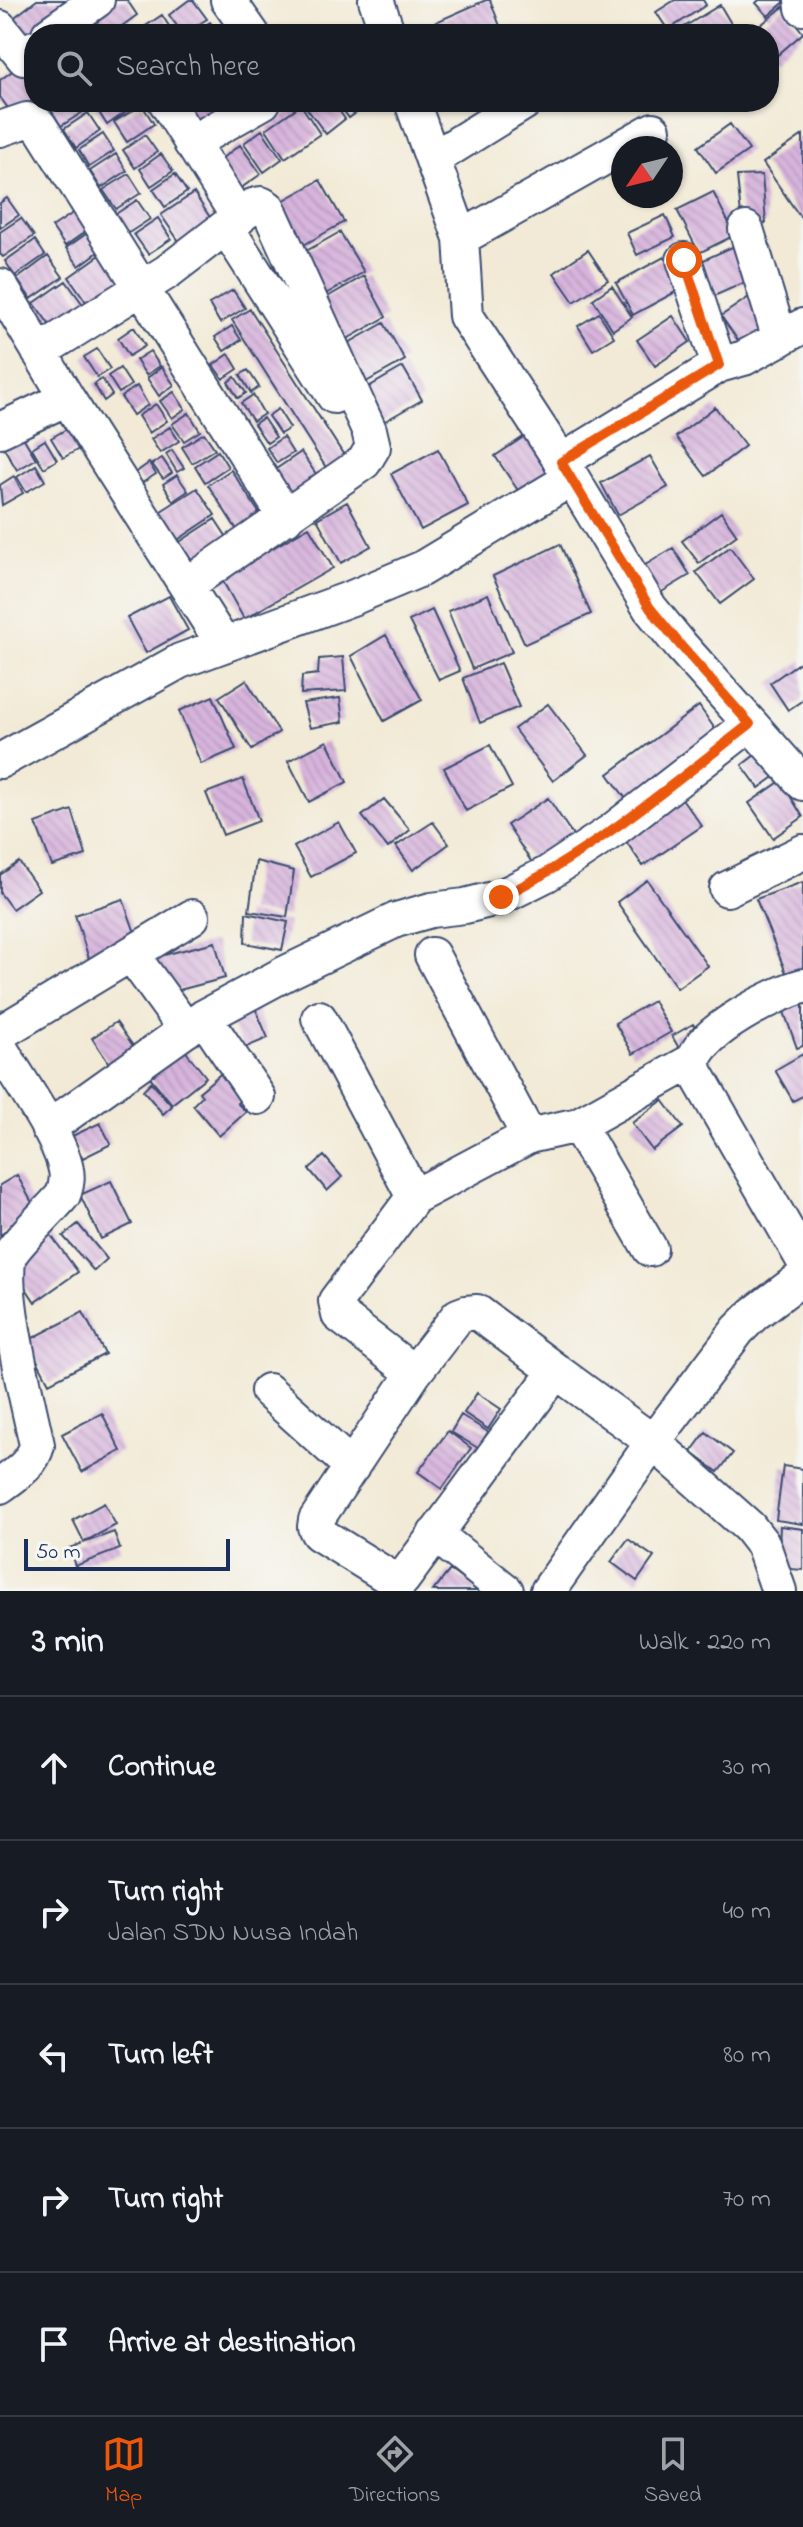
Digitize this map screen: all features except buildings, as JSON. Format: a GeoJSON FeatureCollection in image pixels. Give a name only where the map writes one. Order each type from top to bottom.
{"type":"FeatureCollection","features":[{"type":"Feature","properties":{"kind":"street"},"geometry":{"type":"LineString","coordinates":[[63,24],[97,0]]}},
{"type":"Feature","properties":{"kind":"street"},"geometry":{"type":"LineString","coordinates":[[228,0],[245,24]]}},
{"type":"Feature","properties":{"kind":"street"},"geometry":{"type":"LineString","coordinates":[[376,0],[384,24]]}},
{"type":"Feature","properties":{"kind":"street"},"geometry":{"type":"LineString","coordinates":[[802,0],[803,8]]}},
{"type":"Feature","properties":{"kind":"street"},"geometry":{"type":"LineString","coordinates":[[0,28],[24,58]]}},
{"type":"Feature","properties":{"kind":"street"},"geometry":{"type":"LineString","coordinates":[[172,112],[232,222],[371,454]]}},
{"type":"Feature","properties":{"kind":"street"},"geometry":{"type":"LineString","coordinates":[[191,143],[245,112]]}},
{"type":"Feature","properties":{"kind":"street"},"geometry":{"type":"LineString","coordinates":[[416,112],[461,238],[466,316],[566,470],[650,608],[803,783]]}},
{"type":"Feature","properties":{"kind":"street"},"geometry":{"type":"LineString","coordinates":[[433,159],[509,112]]}},
{"type":"Feature","properties":{"kind":"street"},"geometry":{"type":"LineString","coordinates":[[1,126],[27,120],[39,125],[286,518]]}},
{"type":"Feature","properties":{"kind":"street"},"geometry":{"type":"LineString","coordinates":[[461,238],[653,130]]}},
{"type":"Feature","properties":{"kind":"street"},"geometry":{"type":"LineString","coordinates":[[39,352],[143,287],[253,206],[261,204],[268,208],[369,430],[373,447],[364,462],[187,585]]}},
{"type":"Feature","properties":{"kind":"street"},"geometry":{"type":"LineString","coordinates":[[0,761],[180,661],[421,569],[719,365],[744,358],[792,332],[746,229]]}},
{"type":"Feature","properties":{"kind":"street"},"geometry":{"type":"LineString","coordinates":[[684,260],[719,365]]}},
{"type":"Feature","properties":{"kind":"street"},"geometry":{"type":"LineString","coordinates":[[4,300],[224,645]]}},
{"type":"Feature","properties":{"kind":"street"},"geometry":{"type":"LineString","coordinates":[[0,430],[67,398]]}},
{"type":"Feature","properties":{"kind":"street"},"geometry":{"type":"LineString","coordinates":[[48,1128],[195,1024],[286,973],[396,920],[501,897],[547,874],[612,831],[750,724]]}},
{"type":"Feature","properties":{"kind":"street"},"geometry":{"type":"LineString","coordinates":[[727,889],[803,852]]}},
{"type":"Feature","properties":{"kind":"street"},"geometry":{"type":"LineString","coordinates":[[0,1033],[192,917]]}},
{"type":"Feature","properties":{"kind":"street"},"geometry":{"type":"LineString","coordinates":[[131,954],[258,1097]]}},
{"type":"Feature","properties":{"kind":"street"},"geometry":{"type":"LineString","coordinates":[[432,955],[529,1136]]}},
{"type":"Feature","properties":{"kind":"street"},"geometry":{"type":"LineString","coordinates":[[414,1373],[339,1315],[335,1307],[336,1301],[414,1197],[529,1136],[578,1125],[694,1060],[730,1022],[756,1004],[803,986]]}},
{"type":"Feature","properties":{"kind":"street"},"geometry":{"type":"LineString","coordinates":[[319,1018],[414,1197]]}},
{"type":"Feature","properties":{"kind":"street"},"geometry":{"type":"LineString","coordinates":[[0,1048],[58,1146],[67,1183],[63,1195],[10,1253],[4,1269],[9,1331],[37,1445],[29,1463],[0,1486]]}},
{"type":"Feature","properties":{"kind":"street"},"geometry":{"type":"LineString","coordinates":[[694,1060],[696,1073],[803,1259]]}},
{"type":"Feature","properties":{"kind":"street"},"geometry":{"type":"LineString","coordinates":[[578,1125],[650,1249]]}},
{"type":"Feature","properties":{"kind":"street"},"geometry":{"type":"LineString","coordinates":[[548,1591],[653,1442],[738,1330],[803,1277]]}},
{"type":"Feature","properties":{"kind":"street"},"geometry":{"type":"LineString","coordinates":[[556,1371],[402,1580],[397,1582],[318,1533],[316,1520],[414,1373],[458,1316],[477,1312],[653,1442],[749,1527],[763,1545],[779,1591]]}},
{"type":"Feature","properties":{"kind":"street"},"geometry":{"type":"LineString","coordinates":[[268,1391],[352,1467]]}},
{"type":"Feature","properties":{"kind":"street"},"geometry":{"type":"LineString","coordinates":[[435,1534],[506,1591]]}},
{"type":"Feature","properties":{"kind":"route"},"geometry":{"type":"LineString","coordinates":[[501,897],[547,874],[612,831],[750,724],[650,608],[561,462],[719,365],[684,260]]}}]}
